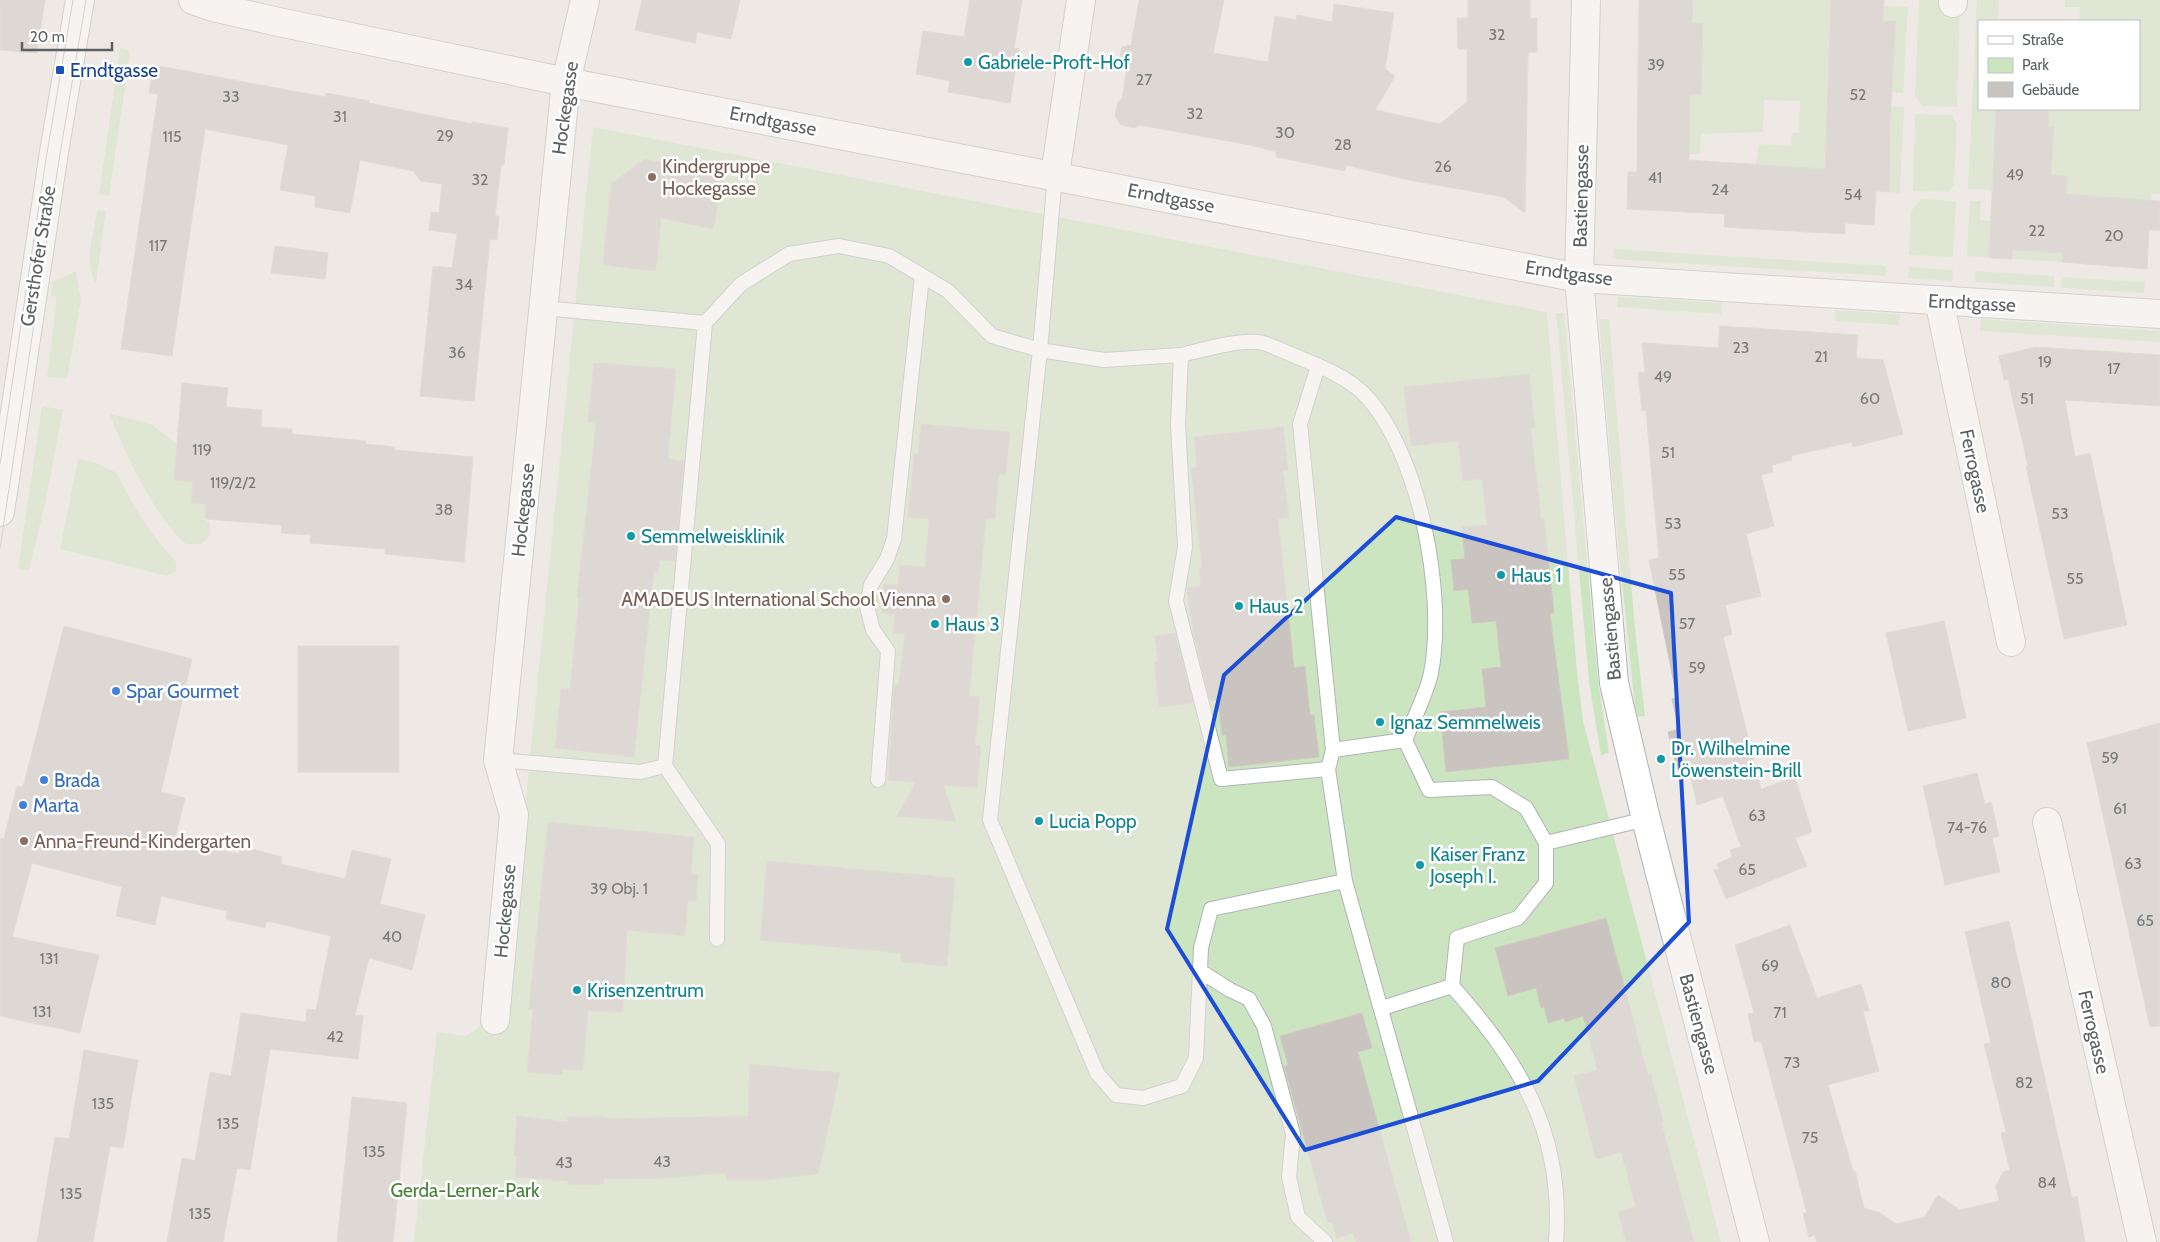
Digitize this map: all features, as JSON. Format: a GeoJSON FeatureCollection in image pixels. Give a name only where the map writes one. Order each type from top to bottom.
{"type":"FeatureCollection","features":[{"type":"Feature","properties":{"kind":"street","name":"Gersthofer Straße"},"geometry":{"type":"LineString","coordinates":[[0,512],[54,152],[80,0]]}},
{"type":"Feature","properties":{"kind":"street","name":"Erndtgasse"},"geometry":{"type":"LineString","coordinates":[[193,0],[213,7],[274,21],[566,82],[1055,175],[1579,278],[2160,314]]}},
{"type":"Feature","properties":{"kind":"street","name":"Hockegasse"},"geometry":{"type":"LineString","coordinates":[[495,1020],[514,815],[498,760],[566,82],[585,0]]}},
{"type":"Feature","properties":{"kind":"street"},"geometry":{"type":"LineString","coordinates":[[1055,175],[1081,0]]}},
{"type":"Feature","properties":{"kind":"street","name":"Bastiengasse"},"geometry":{"type":"LineString","coordinates":[[1586,0],[1579,278],[1614,683],[1646,819],[1755,1242]]}},
{"type":"Feature","properties":{"kind":"street","name":"Ferrogasse"},"geometry":{"type":"LineString","coordinates":[[1939,300],[2011,642]]}},
{"type":"Feature","properties":{"kind":"street","name":"Ferrogasse"},"geometry":{"type":"LineString","coordinates":[[2047,822],[2142,1242]]}},
{"type":"Feature","properties":{"kind":"lane"},"geometry":{"type":"LineString","coordinates":[[1055,175],[1040,350],[990,820],[1097,1073],[1116,1095],[1142,1098],[1182,1086],[1196,1058],[1201,948],[1211,909],[1345,881]]}},
{"type":"Feature","properties":{"kind":"lane"},"geometry":{"type":"LineString","coordinates":[[717,939],[718,844],[666,766],[704,323],[741,284],[789,254],[839,246],[889,256],[948,291],[992,336],[1040,350],[1104,360],[1182,355],[1220,345],[1262,343],[1340,377],[1363,394],[1388,424],[1412,482],[1430,555],[1436,624],[1431,674],[1405,740],[1429,790],[1492,787],[1526,808],[1546,843],[1546,883],[1518,918],[1457,938],[1452,986],[1506,1054],[1535,1104],[1545,1130],[1552,1162],[1557,1223],[1556,1242]]}},
{"type":"Feature","properties":{"kind":"lane"},"geometry":{"type":"LineString","coordinates":[[878,780],[888,651],[873,630],[867,606],[870,585],[887,559],[894,539],[922,276]]}},
{"type":"Feature","properties":{"kind":"lane"},"geometry":{"type":"LineString","coordinates":[[543,308],[704,323]]}},
{"type":"Feature","properties":{"kind":"lane"},"geometry":{"type":"LineString","coordinates":[[1182,355],[1178,425],[1185,547],[1176,600],[1221,779],[1328,769]]}},
{"type":"Feature","properties":{"kind":"lane"},"geometry":{"type":"LineString","coordinates":[[1318,366],[1300,424],[1333,750],[1328,769],[1345,881],[1446,1242]]}},
{"type":"Feature","properties":{"kind":"lane"},"geometry":{"type":"LineString","coordinates":[[1333,750],[1405,740]]}},
{"type":"Feature","properties":{"kind":"lane"},"geometry":{"type":"LineString","coordinates":[[498,760],[640,772],[666,766]]}},
{"type":"Feature","properties":{"kind":"lane"},"geometry":{"type":"LineString","coordinates":[[1546,843],[1646,819]]}},
{"type":"Feature","properties":{"kind":"lane"},"geometry":{"type":"LineString","coordinates":[[1200,971],[1249,1000],[1264,1026],[1293,1134],[1289,1177],[1298,1217],[1325,1242]]}},
{"type":"Feature","properties":{"kind":"lane"},"geometry":{"type":"LineString","coordinates":[[1382,1008],[1452,986]]}},
{"type":"Feature","properties":{"kind":"highlighted area"},"geometry":{"type":"Polygon","coordinates":[[[1396,517],[1671,593],[1689,922],[1538,1081],[1305,1150],[1167,929],[1224,675],[1396,517]]]}},
{"type":"Feature","properties":{"kind":"green space"},"geometry":{"type":"Polygon","coordinates":[[[1693,0],[1831,0],[1825,169],[1756,164],[1759,144],[1791,146],[1792,133],[1799,133],[1800,101],[1764,100],[1763,132],[1701,134],[1700,154],[1689,154],[1691,45],[1703,45],[1703,24],[1692,23],[1693,0]]]}},
{"type":"Feature","properties":{"kind":"green space"},"geometry":{"type":"Polygon","coordinates":[[[1919,0],[1939,0],[1939,7],[1960,7],[1957,107],[1923,106],[1915,96],[1919,0]]]}},
{"type":"Feature","properties":{"kind":"green space"},"geometry":{"type":"Polygon","coordinates":[[[1977,0],[1999,0],[1998,20],[1978,20],[1978,110],[1996,110],[1992,190],[1968,189],[1977,0]]]}},
{"type":"Feature","properties":{"kind":"green space"},"geometry":{"type":"Polygon","coordinates":[[[2065,0],[2160,0],[2160,194],[2152,194],[2151,200],[2065,199],[2051,175],[2054,127],[2048,127],[2049,110],[2140,110],[2140,20],[2079,20],[2080,7],[2065,7],[2065,0]]]}},
{"type":"Feature","properties":{"kind":"green space"},"geometry":{"type":"Polygon","coordinates":[[[1884,6],[1908,7],[1903,93],[1891,92],[1895,21],[1883,21],[1884,6]]]}},
{"type":"Feature","properties":{"kind":"green space"},"geometry":{"type":"Polygon","coordinates":[[[120,48],[127,49],[130,54],[109,196],[99,194],[120,48]]]}},
{"type":"Feature","properties":{"kind":"green space"},"geometry":{"type":"Polygon","coordinates":[[[1879,106],[1904,107],[1900,193],[1889,192],[1878,142],[1890,142],[1891,120],[1878,119],[1879,106]]]}},
{"type":"Feature","properties":{"kind":"green space"},"geometry":{"type":"Polygon","coordinates":[[[1915,114],[1952,115],[1957,124],[1954,185],[1948,192],[1913,191],[1915,114]]]}},
{"type":"Feature","properties":{"kind":"green space","name":"Gerda-Lerner-Park"},"geometry":{"type":"Polygon","coordinates":[[[593,127],[1547,312],[1577,672],[1583,721],[1721,1242],[414,1242],[437,1032],[466,1036],[505,1008],[593,127]]]}},
{"type":"Feature","properties":{"kind":"green space"},"geometry":{"type":"Polygon","coordinates":[[[1922,199],[1956,201],[1953,257],[1909,255],[1911,211],[1922,199]]]}},
{"type":"Feature","properties":{"kind":"green space"},"geometry":{"type":"Polygon","coordinates":[[[1970,201],[1981,201],[1980,220],[1991,221],[1989,258],[1967,256],[1970,201]]]}},
{"type":"Feature","properties":{"kind":"green space"},"geometry":{"type":"Polygon","coordinates":[[[97,210],[106,211],[96,283],[92,275],[90,257],[97,210]]]}},
{"type":"Feature","properties":{"kind":"green space"},"geometry":{"type":"Polygon","coordinates":[[[1614,249],[1886,266],[1885,276],[1613,259],[1614,249]]]}},
{"type":"Feature","properties":{"kind":"green space"},"geometry":{"type":"Polygon","coordinates":[[[2013,250],[2062,253],[2062,262],[2012,259],[2013,250]]]}},
{"type":"Feature","properties":{"kind":"green space"},"geometry":{"type":"Polygon","coordinates":[[[1909,267],[1953,270],[1952,281],[1908,278],[1909,267]]]}},
{"type":"Feature","properties":{"kind":"green space"},"geometry":{"type":"Polygon","coordinates":[[[76,271],[81,300],[67,379],[47,377],[57,297],[51,296],[52,282],[76,271]]]}},
{"type":"Feature","properties":{"kind":"green space"},"geometry":{"type":"Polygon","coordinates":[[[1976,271],[2054,276],[2054,287],[1975,282],[1976,271]]]}},
{"type":"Feature","properties":{"kind":"green space"},"geometry":{"type":"Polygon","coordinates":[[[2062,277],[2145,282],[2144,293],[2061,288],[2062,277]]]}},
{"type":"Feature","properties":{"kind":"green space"},"geometry":{"type":"Polygon","coordinates":[[[1618,297],[1722,303],[1721,314],[1617,307],[1618,297]]]}},
{"type":"Feature","properties":{"kind":"green space"},"geometry":{"type":"Polygon","coordinates":[[[1835,310],[1900,314],[1899,325],[1834,321],[1835,310]]]}},
{"type":"Feature","properties":{"kind":"green space"},"geometry":{"type":"Polygon","coordinates":[[[1556,313],[1564,313],[1598,680],[1609,753],[1601,755],[1589,682],[1556,313]]]}},
{"type":"Feature","properties":{"kind":"green space"},"geometry":{"type":"Polygon","coordinates":[[[1599,319],[1609,319],[1635,629],[1645,716],[1636,717],[1614,503],[1599,319]]]}},
{"type":"Feature","properties":{"kind":"green space"},"geometry":{"type":"Polygon","coordinates":[[[1981,319],[2160,331],[2160,342],[1980,331],[1981,319]]]}},
{"type":"Feature","properties":{"kind":"green space"},"geometry":{"type":"Polygon","coordinates":[[[42,406],[63,410],[45,504],[29,570],[18,568],[42,406]]]}},
{"type":"Feature","properties":{"kind":"green space"},"geometry":{"type":"Polygon","coordinates":[[[110,414],[151,424],[177,444],[174,480],[193,482],[206,504],[205,519],[210,524],[210,535],[204,541],[195,544],[184,543],[173,531],[141,482],[123,447],[110,414]]]}},
{"type":"Feature","properties":{"kind":"green space"},"geometry":{"type":"Polygon","coordinates":[[[78,459],[94,462],[117,473],[143,520],[176,562],[176,572],[166,576],[60,549],[78,459]]]}},
{"type":"Feature","properties":{"kind":"building"},"geometry":{"type":"Polygon","coordinates":[[[0,0],[45,0],[37,53],[0,50],[0,0]]]}},
{"type":"Feature","properties":{"kind":"building"},"geometry":{"type":"Polygon","coordinates":[[[642,0],[740,0],[731,39],[697,32],[695,43],[635,30],[642,0]]]}},
{"type":"Feature","properties":{"kind":"building","name":"Gabriele-Proft-Hof"},"geometry":{"type":"Polygon","coordinates":[[[970,0],[1022,0],[1014,48],[1019,49],[1010,103],[948,92],[950,81],[916,74],[923,31],[964,37],[970,0]]]}},
{"type":"Feature","properties":{"kind":"building"},"geometry":{"type":"Polygon","coordinates":[[[1139,0],[1224,0],[1213,53],[1268,62],[1275,16],[1296,20],[1297,15],[1332,22],[1334,4],[1394,13],[1385,69],[1395,76],[1375,110],[1440,124],[1467,102],[1467,49],[1458,49],[1457,18],[1468,18],[1468,0],[1530,0],[1530,18],[1537,18],[1537,52],[1528,52],[1525,213],[1504,197],[1408,180],[1346,165],[1345,171],[1276,157],[1276,152],[1255,146],[1140,125],[1134,128],[1121,125],[1115,116],[1118,102],[1122,99],[1127,69],[1119,64],[1122,47],[1131,45],[1139,0]]]}},
{"type":"Feature","properties":{"kind":"building"},"geometry":{"type":"Polygon","coordinates":[[[1639,0],[1693,0],[1692,23],[1703,24],[1701,95],[1690,95],[1689,160],[1825,169],[1831,0],[1884,0],[1883,21],[1896,21],[1890,120],[1889,192],[1876,191],[1874,225],[1845,223],[1845,234],[1724,227],[1725,214],[1627,209],[1628,172],[1637,172],[1639,0]]]}},
{"type":"Feature","properties":{"kind":"building"},"geometry":{"type":"Polygon","coordinates":[[[154,65],[325,97],[326,93],[472,124],[472,122],[508,128],[504,165],[501,165],[495,216],[499,216],[497,240],[490,239],[474,401],[420,396],[433,266],[452,268],[457,234],[429,230],[431,212],[439,213],[442,184],[421,181],[413,171],[360,160],[350,213],[315,207],[315,196],[280,190],[288,145],[205,129],[172,356],[121,349],[158,94],[149,93],[154,65]]]}},
{"type":"Feature","properties":{"kind":"building"},"geometry":{"type":"Polygon","coordinates":[[[1996,110],[2049,110],[2048,127],[2054,127],[2051,175],[2067,176],[2066,194],[2160,201],[2160,230],[2149,230],[2147,269],[2062,262],[2062,253],[2013,250],[2012,259],[1989,258],[1996,110]]]}},
{"type":"Feature","properties":{"kind":"building"},"geometry":{"type":"Polygon","coordinates":[[[645,159],[724,176],[713,229],[661,218],[656,271],[603,265],[611,184],[645,159]]]}},
{"type":"Feature","properties":{"kind":"building"},"geometry":{"type":"Polygon","coordinates":[[[275,246],[328,253],[325,279],[271,273],[275,246]]]}},
{"type":"Feature","properties":{"kind":"building"},"geometry":{"type":"Polygon","coordinates":[[[1720,326],[1858,335],[1856,358],[1883,360],[1903,434],[1853,447],[1852,442],[1791,456],[1792,460],[1772,465],[1773,472],[1761,475],[1774,526],[1746,534],[1761,596],[1725,605],[1732,634],[1723,637],[1761,789],[1795,777],[1812,832],[1795,838],[1807,866],[1726,899],[1714,870],[1719,869],[1717,864],[1732,857],[1730,850],[1741,847],[1723,796],[1697,805],[1688,766],[1677,769],[1668,732],[1679,729],[1672,699],[1677,698],[1649,560],[1659,558],[1646,410],[1642,411],[1638,373],[1645,372],[1642,343],[1718,348],[1720,326]]]}},
{"type":"Feature","properties":{"kind":"building"},"geometry":{"type":"Polygon","coordinates":[[[2035,347],[2160,355],[2160,406],[2065,400],[2075,457],[2090,453],[2127,625],[2064,639],[2026,466],[2028,466],[2008,379],[2004,380],[1999,356],[2035,347]]]}},
{"type":"Feature","properties":{"kind":"building","name":"Semmelweisklinik"},"geometry":{"type":"Polygon","coordinates":[[[594,363],[676,369],[668,459],[684,461],[675,561],[660,560],[658,572],[654,571],[634,757],[555,748],[561,689],[570,689],[579,598],[577,598],[596,422],[588,422],[594,363]]]}},
{"type":"Feature","properties":{"kind":"building","name":"Haus 1"},"geometry":{"type":"Polygon","coordinates":[[[1529,374],[1535,428],[1531,428],[1541,518],[1544,518],[1554,613],[1550,614],[1569,759],[1446,772],[1440,712],[1486,707],[1482,669],[1501,667],[1496,621],[1472,623],[1468,589],[1454,591],[1451,560],[1465,559],[1462,527],[1487,525],[1482,479],[1463,481],[1458,441],[1411,446],[1404,387],[1529,374]]]}},
{"type":"Feature","properties":{"kind":"building"},"geometry":{"type":"Polygon","coordinates":[[[182,383],[228,388],[226,407],[262,410],[261,427],[292,429],[292,434],[366,441],[365,444],[395,447],[395,450],[473,457],[464,562],[385,554],[385,549],[310,543],[311,535],[281,533],[282,525],[205,519],[206,504],[191,503],[193,482],[174,480],[182,383]]]}},
{"type":"Feature","properties":{"kind":"building","name":"Haus 3"},"geometry":{"type":"Polygon","coordinates":[[[921,424],[1010,432],[1006,474],[999,473],[995,519],[986,519],[969,696],[980,697],[975,745],[981,746],[977,788],[943,785],[956,821],[897,816],[916,782],[888,780],[894,684],[899,684],[905,634],[893,633],[895,615],[882,613],[884,584],[898,585],[900,565],[925,567],[929,519],[908,517],[914,453],[918,454],[921,424]]]}},
{"type":"Feature","properties":{"kind":"building","name":"Haus 2"},"geometry":{"type":"Polygon","coordinates":[[[1283,427],[1288,470],[1283,470],[1289,517],[1278,519],[1294,668],[1305,666],[1310,715],[1314,715],[1319,757],[1229,767],[1226,735],[1222,735],[1218,700],[1210,701],[1193,631],[1187,588],[1201,586],[1199,569],[1202,568],[1191,468],[1197,467],[1194,437],[1283,427]]]}},
{"type":"Feature","properties":{"kind":"building"},"geometry":{"type":"Polygon","coordinates":[[[1944,621],[1966,718],[1908,731],[1886,633],[1944,621]]]}},
{"type":"Feature","properties":{"kind":"building"},"geometry":{"type":"Polygon","coordinates":[[[64,626],[192,659],[161,792],[185,798],[175,838],[239,854],[241,846],[282,857],[281,864],[345,879],[352,850],[391,859],[380,904],[425,915],[412,970],[369,958],[355,1015],[363,1016],[358,1059],[270,1049],[250,1170],[237,1168],[223,1242],[167,1242],[182,1158],[195,1161],[210,1072],[231,1076],[241,1013],[306,1022],[307,1009],[316,1010],[331,936],[267,921],[265,928],[226,919],[227,911],[161,896],[155,925],[116,916],[122,887],[32,863],[12,937],[99,955],[80,1033],[0,1016],[0,838],[4,839],[17,786],[23,787],[64,626]]]}},
{"type":"Feature","properties":{"kind":"building"},"geometry":{"type":"Polygon","coordinates":[[[1175,633],[1193,703],[1159,707],[1154,661],[1158,661],[1155,636],[1175,633]]]}},
{"type":"Feature","properties":{"kind":"building"},"geometry":{"type":"Polygon","coordinates":[[[298,646],[399,646],[399,772],[298,772],[298,646]]]}},
{"type":"Feature","properties":{"kind":"building"},"geometry":{"type":"Polygon","coordinates":[[[2160,723],[2160,1026],[2150,1027],[2087,743],[2160,723]]]}},
{"type":"Feature","properties":{"kind":"building"},"geometry":{"type":"Polygon","coordinates":[[[1977,773],[1985,804],[1991,802],[1999,836],[1992,838],[2000,872],[1945,885],[1923,786],[1977,773]]]}},
{"type":"Feature","properties":{"kind":"building"},"geometry":{"type":"Polygon","coordinates":[[[548,822],[694,837],[691,874],[698,875],[696,901],[688,901],[685,936],[627,930],[623,1012],[588,1011],[583,1070],[563,1069],[563,1075],[527,1072],[533,1009],[529,1009],[548,822]]]}},
{"type":"Feature","properties":{"kind":"building"},"geometry":{"type":"Polygon","coordinates":[[[767,861],[955,878],[947,966],[901,962],[901,953],[760,940],[767,861]]]}},
{"type":"Feature","properties":{"kind":"building"},"geometry":{"type":"Polygon","coordinates":[[[1606,918],[1648,1075],[1651,1074],[1663,1121],[1661,1122],[1694,1242],[1626,1242],[1618,1212],[1636,1207],[1621,1152],[1596,1159],[1574,1076],[1597,1070],[1583,1016],[1565,1022],[1564,1018],[1548,1023],[1544,1007],[1541,1008],[1536,988],[1508,996],[1495,948],[1606,918]]]}},
{"type":"Feature","properties":{"kind":"building"},"geometry":{"type":"Polygon","coordinates":[[[2009,921],[2072,1198],[2077,1196],[2085,1242],[1817,1242],[1815,1235],[1809,1237],[1803,1213],[1807,1213],[1761,1041],[1754,1042],[1748,1014],[1754,1013],[1735,945],[1790,925],[1817,998],[1861,984],[1869,1010],[1863,1012],[1879,1071],[1828,1085],[1853,1171],[1855,1171],[1864,1208],[1880,1213],[1896,1224],[1924,1217],[1938,1195],[1960,1210],[1999,1201],[1996,1186],[2003,1172],[2010,1170],[2001,1133],[2006,1132],[1984,1044],[1991,1043],[1965,932],[2009,921]]]}},
{"type":"Feature","properties":{"kind":"building"},"geometry":{"type":"Polygon","coordinates":[[[1362,1013],[1372,1048],[1358,1052],[1411,1242],[1356,1242],[1353,1233],[1337,1238],[1332,1222],[1328,1223],[1284,1066],[1288,1065],[1280,1036],[1362,1013]]]}},
{"type":"Feature","properties":{"kind":"building"},"geometry":{"type":"Polygon","coordinates":[[[84,1050],[138,1060],[123,1148],[110,1146],[93,1242],[37,1242],[55,1137],[69,1139],[84,1050]]]}},
{"type":"Feature","properties":{"kind":"building"},"geometry":{"type":"Polygon","coordinates":[[[750,1064],[840,1073],[818,1174],[764,1180],[727,1180],[726,1173],[666,1178],[604,1179],[604,1184],[568,1185],[568,1181],[515,1177],[517,1156],[514,1156],[517,1116],[567,1122],[567,1117],[604,1116],[604,1119],[748,1116],[750,1064]]]}},
{"type":"Feature","properties":{"kind":"building"},"geometry":{"type":"Polygon","coordinates":[[[352,1097],[407,1103],[393,1242],[337,1242],[352,1097]]]}},
{"type":"Feature","properties":{"kind":"tram line"},"geometry":{"type":"LineString","coordinates":[[0,464],[46,159],[73,0]]}},
{"type":"Feature","properties":{"kind":"tram line"},"geometry":{"type":"LineString","coordinates":[[0,548],[59,160],[86,0]]}},
{"type":"Feature","properties":{"kind":"place","name":"Gabriele-Proft-Hof"},"geometry":{"type":"Point","coordinates":[968,62]}},
{"type":"Feature","properties":{"kind":"place","name":"Erndtgasse"},"geometry":{"type":"Point","coordinates":[60,70]}},
{"type":"Feature","properties":{"kind":"place","name":"Kindergruppe Hockegasse"},"geometry":{"type":"Point","coordinates":[652,177]}},
{"type":"Feature","properties":{"kind":"place","name":"Semmelweisklinik"},"geometry":{"type":"Point","coordinates":[631,536]}},
{"type":"Feature","properties":{"kind":"place","name":"Haus 1"},"geometry":{"type":"Point","coordinates":[1501,575]}},
{"type":"Feature","properties":{"kind":"place","name":"AMADEUS International School Vienna"},"geometry":{"type":"Point","coordinates":[946,599]}},
{"type":"Feature","properties":{"kind":"place","name":"Haus 2"},"geometry":{"type":"Point","coordinates":[1239,606]}},
{"type":"Feature","properties":{"kind":"place","name":"Haus 3"},"geometry":{"type":"Point","coordinates":[935,624]}},
{"type":"Feature","properties":{"kind":"place","name":"Spar Gourmet"},"geometry":{"type":"Point","coordinates":[116,691]}},
{"type":"Feature","properties":{"kind":"place","name":"Ignaz Semmelweis"},"geometry":{"type":"Point","coordinates":[1380,722]}},
{"type":"Feature","properties":{"kind":"place","name":"Dr. Wilhelmine Löwenstein-Brill"},"geometry":{"type":"Point","coordinates":[1661,759]}},
{"type":"Feature","properties":{"kind":"place","name":"Brada"},"geometry":{"type":"Point","coordinates":[44,780]}},
{"type":"Feature","properties":{"kind":"place","name":"Marta"},"geometry":{"type":"Point","coordinates":[23,805]}},
{"type":"Feature","properties":{"kind":"place","name":"Lucia Popp"},"geometry":{"type":"Point","coordinates":[1039,821]}},
{"type":"Feature","properties":{"kind":"place","name":"Anna-Freund-Kindergarten"},"geometry":{"type":"Point","coordinates":[24,841]}},
{"type":"Feature","properties":{"kind":"place","name":"Kaiser Franz Joseph I."},"geometry":{"type":"Point","coordinates":[1420,865]}},
{"type":"Feature","properties":{"kind":"place","name":"Krisenzentrum"},"geometry":{"type":"Point","coordinates":[577,990]}}]}
